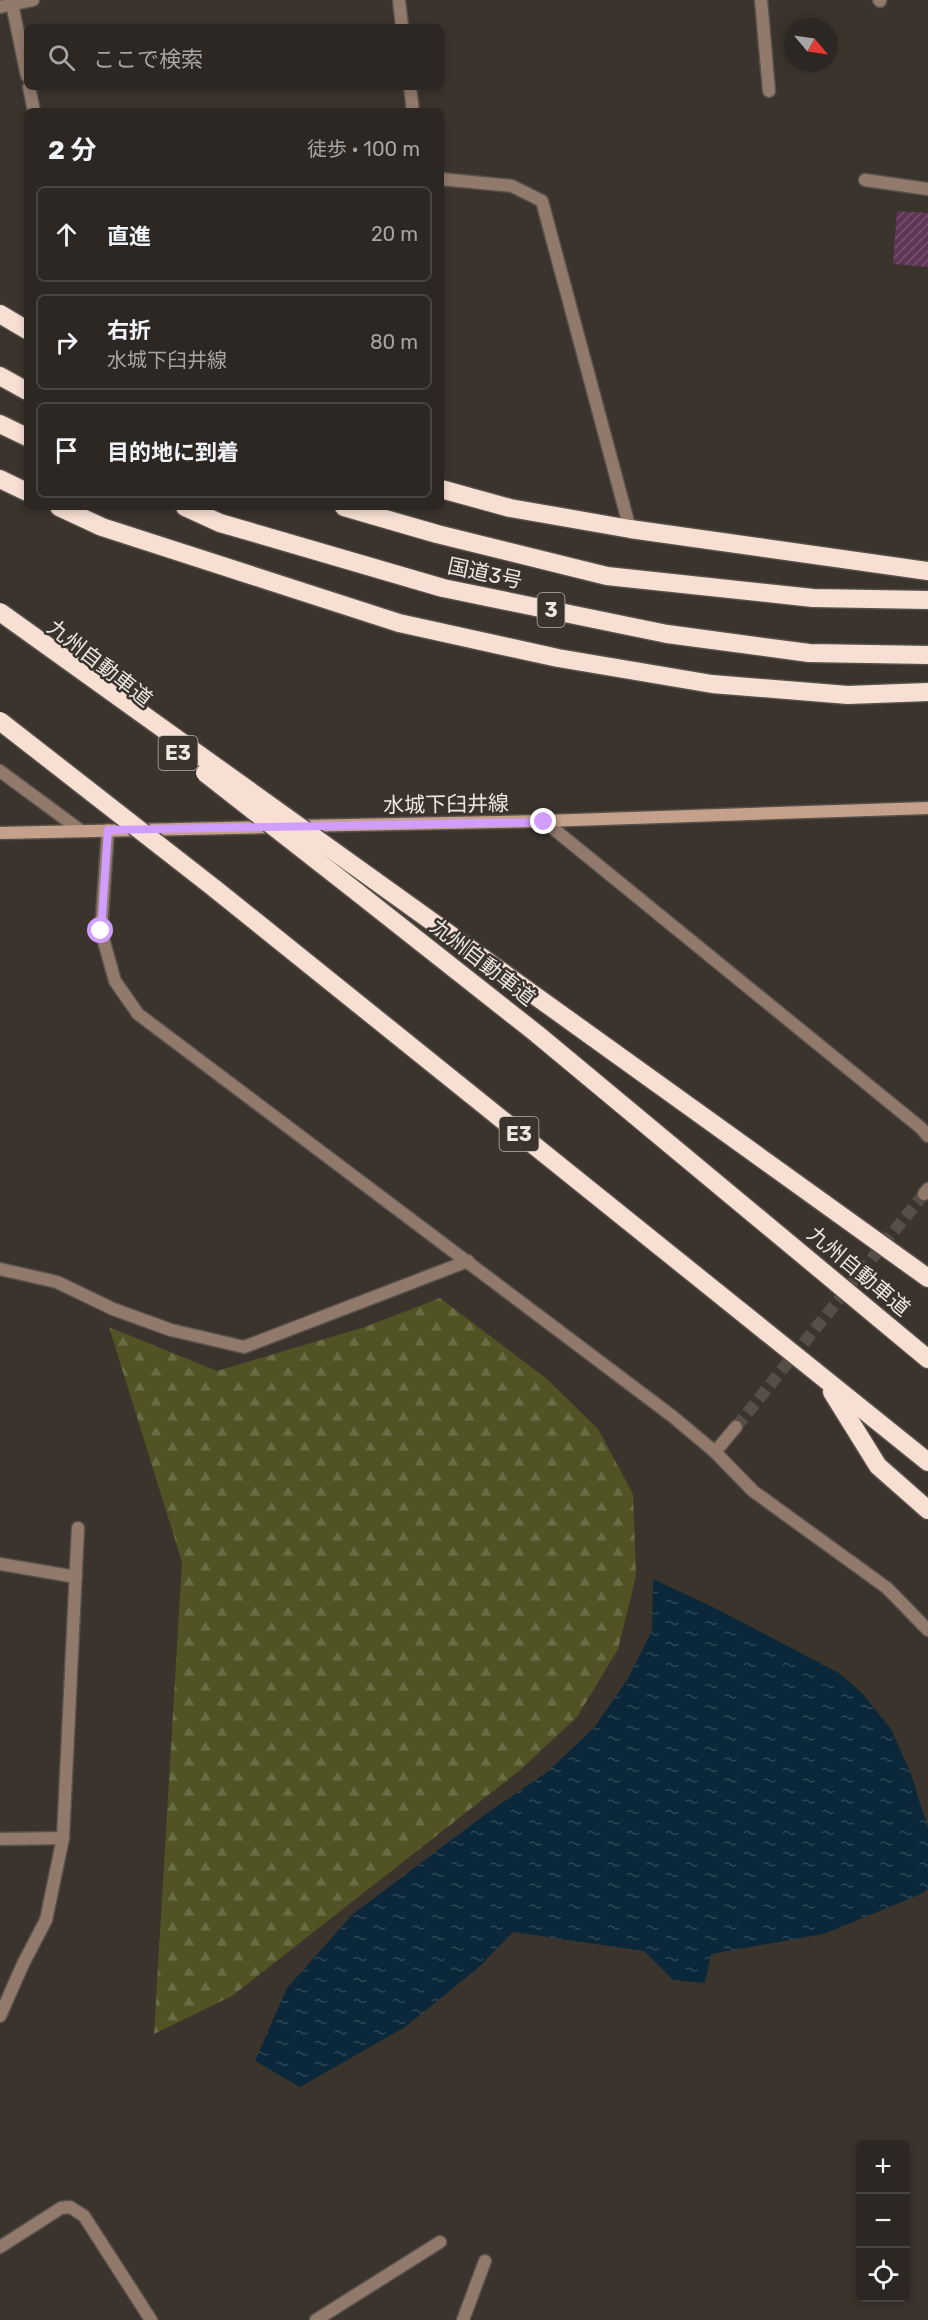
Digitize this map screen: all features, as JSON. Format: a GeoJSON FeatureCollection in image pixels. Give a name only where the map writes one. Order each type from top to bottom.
{"type":"FeatureCollection","features":[{"type":"Feature","properties":{"kind":"highway"},"geometry":{"type":"LineString","coordinates":[[0,314],[24,328]]}},
{"type":"Feature","properties":{"kind":"highway"},"geometry":{"type":"LineString","coordinates":[[0,376],[24,389]]}},
{"type":"Feature","properties":{"kind":"highway"},"geometry":{"type":"LineString","coordinates":[[0,424],[24,436]]}},
{"type":"Feature","properties":{"kind":"highway"},"geometry":{"type":"LineString","coordinates":[[0,479],[24,491]]}},
{"type":"Feature","properties":{"kind":"highway"},"geometry":{"type":"LineString","coordinates":[[444,490],[510,508],[630,529],[928,570]]}},
{"type":"Feature","properties":{"kind":"highway"},"geometry":{"type":"LineString","coordinates":[[65,510],[102,527],[399,623],[558,658],[712,684],[848,695],[928,692]]}},
{"type":"Feature","properties":{"kind":"highway","name":"国道3号"},"geometry":{"type":"LineString","coordinates":[[192,510],[220,523],[443,588],[667,634],[809,653],[928,655]]}},
{"type":"Feature","properties":{"kind":"highway","name":"国道3号"},"geometry":{"type":"LineString","coordinates":[[354,510],[436,534],[607,576],[813,598],[928,600]]}},
{"type":"Feature","properties":{"kind":"highway"},"geometry":{"type":"LineString","coordinates":[[0,613],[928,1278]]}},
{"type":"Feature","properties":{"kind":"highway","name":"九州自動車道"},"geometry":{"type":"LineString","coordinates":[[0,613],[546,1041],[928,1359]]}},
{"type":"Feature","properties":{"kind":"highway","name":"E3"},"geometry":{"type":"LineString","coordinates":[[0,721],[214,888],[928,1462]]}},
{"type":"Feature","properties":{"kind":"highway"},"geometry":{"type":"LineString","coordinates":[[824,1379],[878,1466],[928,1510]]}},
{"type":"Feature","properties":{"kind":"main road","name":"水城下臼井線"},"geometry":{"type":"LineString","coordinates":[[0,833],[544,822],[928,808]]}},
{"type":"Feature","properties":{"kind":"street"},"geometry":{"type":"LineString","coordinates":[[24,66],[6,6],[33,0]]}},
{"type":"Feature","properties":{"kind":"street"},"geometry":{"type":"LineString","coordinates":[[399,0],[402,24]]}},
{"type":"Feature","properties":{"kind":"street"},"geometry":{"type":"LineString","coordinates":[[761,0],[768,91]]}},
{"type":"Feature","properties":{"kind":"street"},"geometry":{"type":"LineString","coordinates":[[30,90],[33,108]]}},
{"type":"Feature","properties":{"kind":"street"},"geometry":{"type":"LineString","coordinates":[[410,90],[413,108]]}},
{"type":"Feature","properties":{"kind":"street"},"geometry":{"type":"LineString","coordinates":[[444,179],[512,186],[542,201],[630,529]]}},
{"type":"Feature","properties":{"kind":"street"},"geometry":{"type":"LineString","coordinates":[[865,180],[928,189]]}},
{"type":"Feature","properties":{"kind":"street"},"geometry":{"type":"LineString","coordinates":[[0,771],[80,830]]}},
{"type":"Feature","properties":{"kind":"street"},"geometry":{"type":"LineString","coordinates":[[544,822],[928,1136]]}},
{"type":"Feature","properties":{"kind":"street"},"geometry":{"type":"LineString","coordinates":[[108,830],[101,931],[115,981],[138,1014],[672,1416],[715,1452],[753,1491],[887,1588],[928,1630]]}},
{"type":"Feature","properties":{"kind":"street"},"geometry":{"type":"LineString","coordinates":[[0,1269],[57,1281],[113,1309],[171,1330],[244,1347],[468,1262]]}},
{"type":"Feature","properties":{"kind":"street"},"geometry":{"type":"LineString","coordinates":[[715,1452],[736,1427]]}},
{"type":"Feature","properties":{"kind":"street"},"geometry":{"type":"LineString","coordinates":[[0,2016],[46,1920],[63,1838],[78,1528]]}},
{"type":"Feature","properties":{"kind":"street"},"geometry":{"type":"LineString","coordinates":[[0,1564],[76,1577]]}},
{"type":"Feature","properties":{"kind":"street"},"geometry":{"type":"LineString","coordinates":[[0,1839],[63,1838]]}},
{"type":"Feature","properties":{"kind":"street"},"geometry":{"type":"LineString","coordinates":[[0,2247],[61,2208],[70,2207],[84,2216],[151,2320]]}},
{"type":"Feature","properties":{"kind":"street"},"geometry":{"type":"LineString","coordinates":[[316,2320],[440,2242]]}},
{"type":"Feature","properties":{"kind":"street"},"geometry":{"type":"LineString","coordinates":[[463,2320],[485,2261]]}},
{"type":"Feature","properties":{"kind":"green space"},"geometry":{"type":"Polygon","coordinates":[[[440,1298],[547,1379],[598,1429],[633,1494],[636,1576],[618,1649],[577,1717],[519,1771],[232,1996],[154,2034],[182,1562],[109,1327],[217,1371],[365,1327],[440,1298]]]}},
{"type":"Feature","properties":{"kind":"water"},"geometry":{"type":"Polygon","coordinates":[[[653,1579],[717,1609],[839,1673],[861,1692],[891,1729],[911,1774],[928,1828],[928,1888],[923,1893],[824,1934],[711,1954],[705,1983],[673,1980],[644,1951],[513,1932],[478,1968],[405,2027],[300,2087],[255,2061],[287,1988],[353,1914],[487,1813],[546,1773],[594,1728],[627,1680],[652,1631],[653,1579]]]}},
{"type":"Feature","properties":{"kind":"building"},"geometry":{"type":"Polygon","coordinates":[[[897,211],[928,213],[928,267],[893,264],[897,211]]]}},
{"type":"Feature","properties":{"kind":"tunnel"},"geometry":{"type":"LineString","coordinates":[[736,1427],[924,1194]]}},
{"type":"Feature","properties":{"kind":"route"},"geometry":{"type":"LineString","coordinates":[[101,931],[108,830],[544,822]]}}]}
